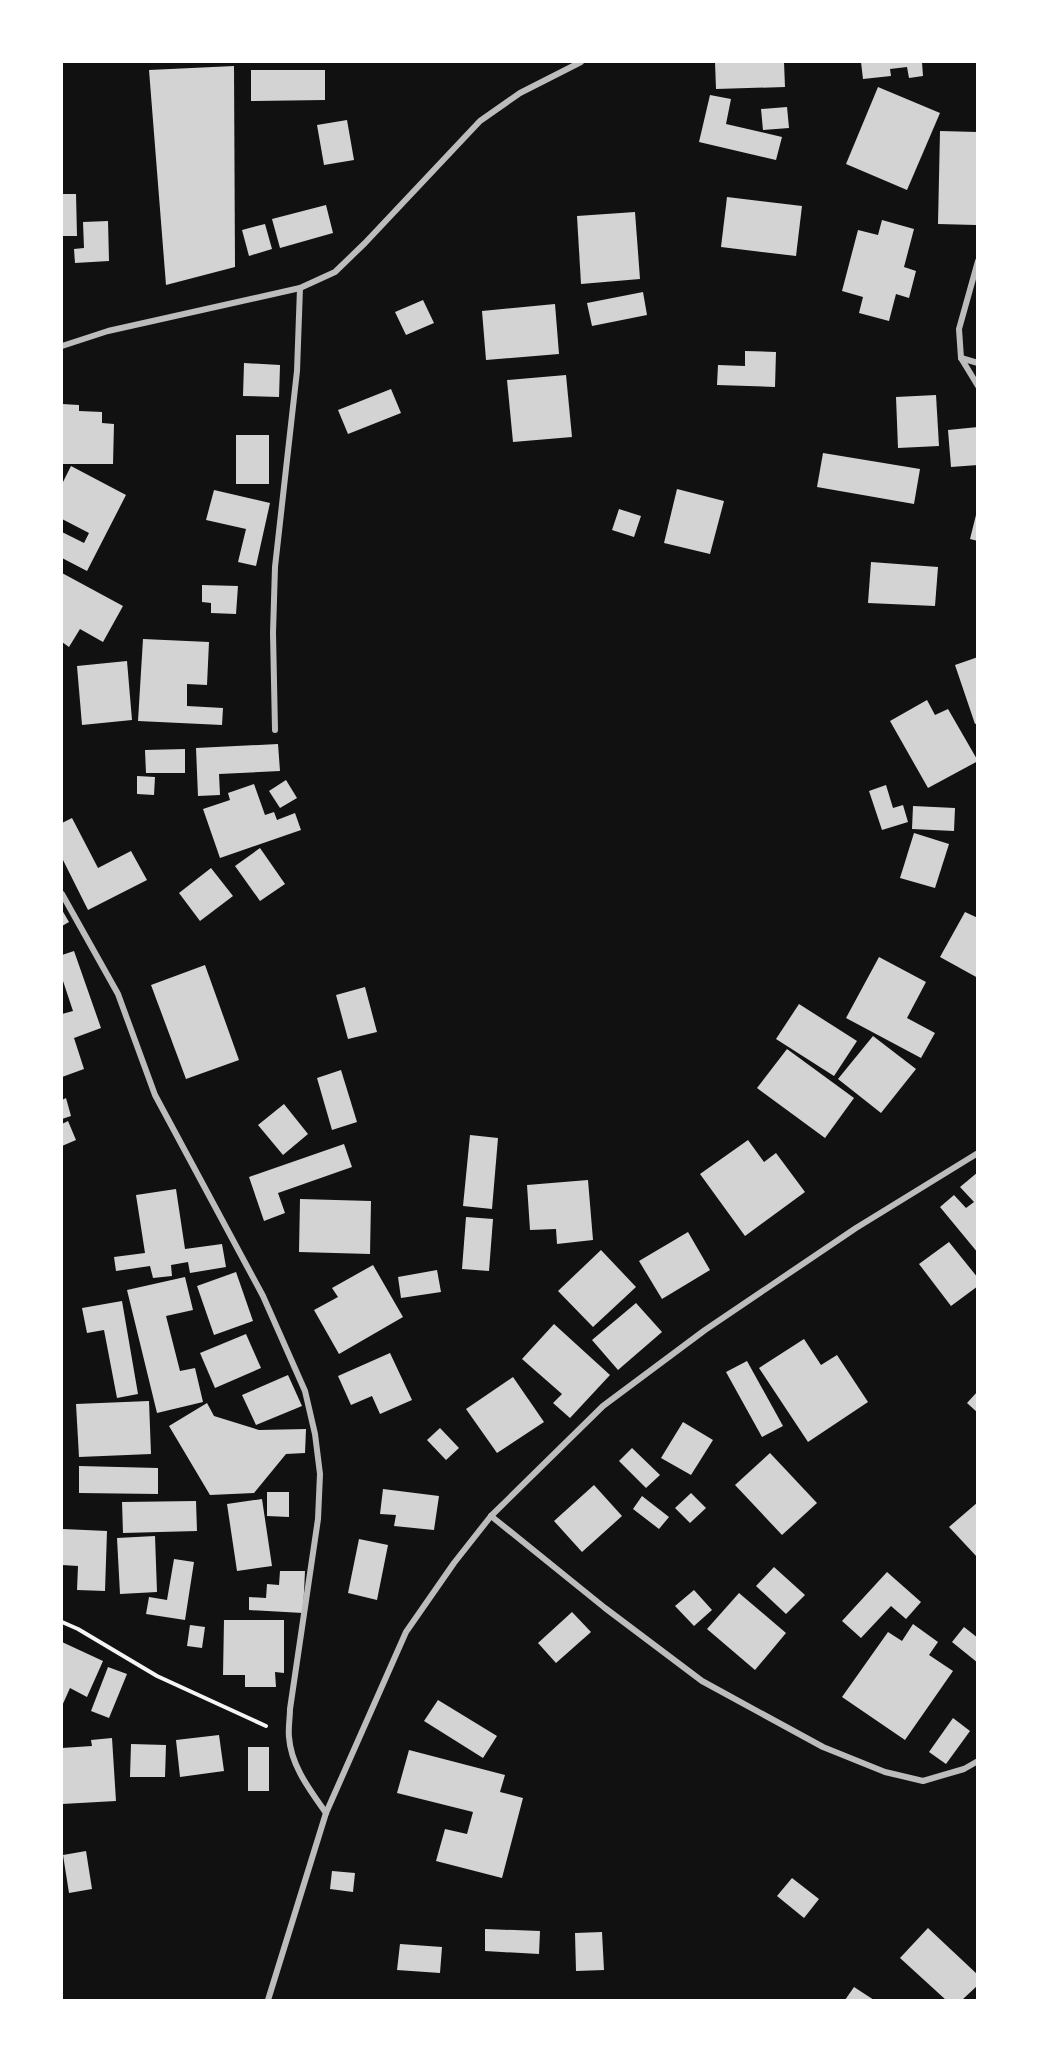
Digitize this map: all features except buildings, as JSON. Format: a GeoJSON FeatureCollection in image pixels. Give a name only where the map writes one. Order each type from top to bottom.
{"type":"FeatureCollection","features":[{"type":"Feature","properties":{"kind":"street"},"geometry":{"type":"LineString","coordinates":[[62,346],[108,331],[300,288],[335,272],[480,121],[520,93],[580,62]]}},
{"type":"Feature","properties":{"kind":"street"},"geometry":{"type":"LineString","coordinates":[[978,261],[959,329],[961,358],[978,386]]}},
{"type":"Feature","properties":{"kind":"street"},"geometry":{"type":"LineString","coordinates":[[274,730],[275,567],[297,371],[300,288]]}},
{"type":"Feature","properties":{"kind":"street"},"geometry":{"type":"LineString","coordinates":[[961,358],[978,363]]}},
{"type":"Feature","properties":{"kind":"street"},"geometry":{"type":"LineString","coordinates":[[62,894],[118,994],[155,1095],[263,1296],[305,1390],[315,1434],[320,1474],[318,1519],[288,1736],[293,1757],[307,1785],[326,1813]]}},
{"type":"Feature","properties":{"kind":"street"},"geometry":{"type":"LineString","coordinates":[[267,2001],[326,1813],[406,1632],[454,1563],[491,1516],[603,1406],[714,1324],[856,1228],[978,1153]]}},
{"type":"Feature","properties":{"kind":"street"},"geometry":{"type":"LineString","coordinates":[[491,1516],[604,1608],[702,1681],[823,1747],[885,1772],[923,1782],[964,1769],[978,1761]]}},
{"type":"Feature","properties":{"kind":"path"},"geometry":{"type":"LineString","coordinates":[[62,1622],[78,1629],[157,1676],[288,1736]]}}]}
